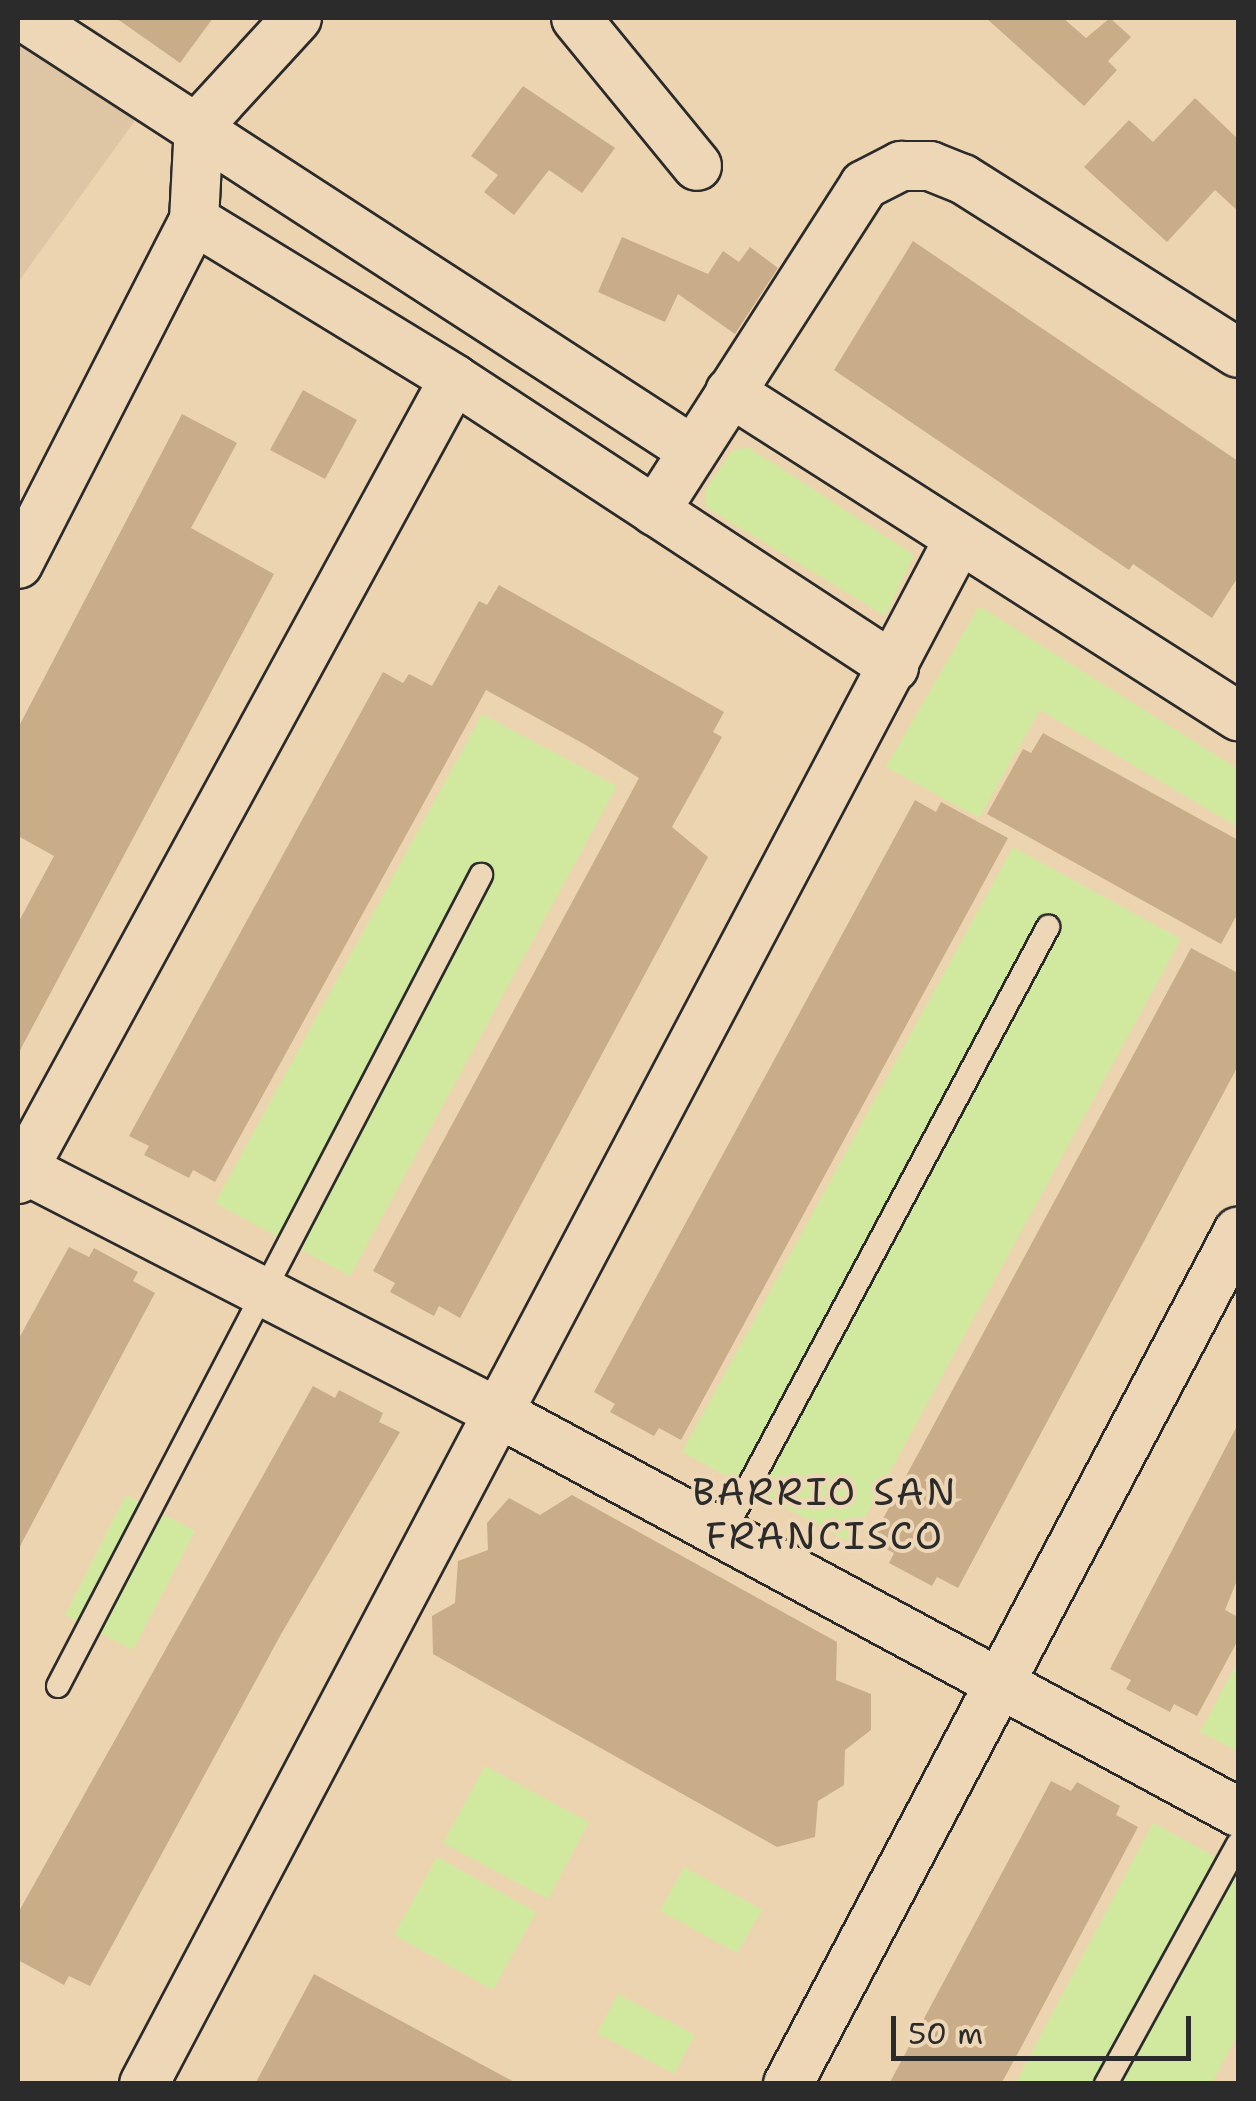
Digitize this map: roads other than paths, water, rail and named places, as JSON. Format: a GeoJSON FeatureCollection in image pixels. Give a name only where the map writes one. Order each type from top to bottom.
{"type":"FeatureCollection","features":[{"type":"Feature","properties":{"kind":"street"},"geometry":{"type":"LineString","coordinates":[[26,18],[199,125],[692,450]]}},
{"type":"Feature","properties":{"kind":"street"},"geometry":{"type":"LineString","coordinates":[[18,564],[194,220],[199,125],[296,18]]}},
{"type":"Feature","properties":{"kind":"street"},"geometry":{"type":"LineString","coordinates":[[576,18],[698,166]]}},
{"type":"Feature","properties":{"kind":"street"},"geometry":{"type":"LineString","coordinates":[[655,511],[864,186],[901,166],[930,166],[962,179],[1238,351]]}},
{"type":"Feature","properties":{"kind":"street"},"geometry":{"type":"LineString","coordinates":[[194,220],[454,379],[894,667]]}},
{"type":"Feature","properties":{"kind":"street"},"geometry":{"type":"LineString","coordinates":[[454,379],[19,1171],[495,1411],[1238,1812]]}},
{"type":"Feature","properties":{"kind":"street"},"geometry":{"type":"LineString","coordinates":[[730,392],[1238,716]]}},
{"type":"Feature","properties":{"kind":"street"},"geometry":{"type":"LineString","coordinates":[[144,2084],[495,1411],[959,539]]}},
{"type":"Feature","properties":{"kind":"street"},"geometry":{"type":"LineString","coordinates":[[788,2084],[1238,1232]]}},
{"type":"Feature","properties":{"kind":"lane"},"geometry":{"type":"LineString","coordinates":[[58,1686],[260,1290],[482,875]]}},
{"type":"Feature","properties":{"kind":"lane"},"geometry":{"type":"LineString","coordinates":[[724,1534],[1048,927]]}},
{"type":"Feature","properties":{"kind":"lane"},"geometry":{"type":"LineString","coordinates":[[1106,2084],[1238,1844]]}},
{"type":"Feature","properties":{"kind":"district","name":"BARRIO SAN FRANCISCO"},"geometry":{"type":"Point","coordinates":[825,1514]}}]}
